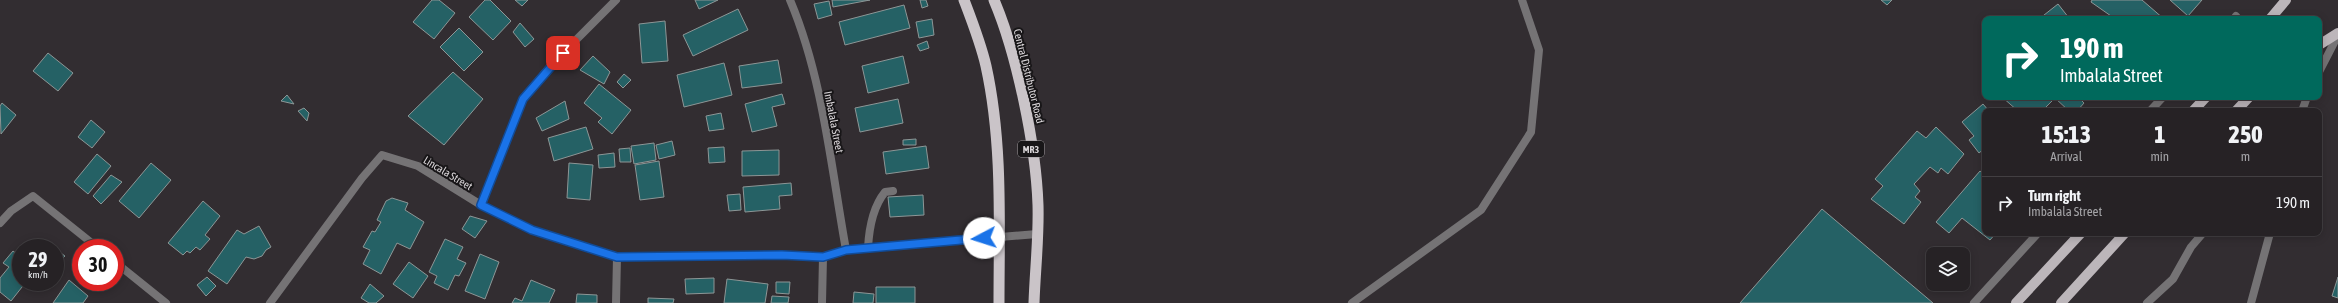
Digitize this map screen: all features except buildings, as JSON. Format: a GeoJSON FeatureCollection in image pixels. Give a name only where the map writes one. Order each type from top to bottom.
{"type":"FeatureCollection","features":[{"type":"Feature","properties":{"kind":"highway"},"geometry":{"type":"LineString","coordinates":[[964,0],[986,66],[994,123],[999,236],[998,303]]}},
{"type":"Feature","properties":{"kind":"highway","name":"Central Distributor Road"},"geometry":{"type":"LineString","coordinates":[[994,0],[1014,65],[1030,134],[1038,205],[1034,303]]}},
{"type":"Feature","properties":{"kind":"main road"},"geometry":{"type":"LineString","coordinates":[[2273,16],[2286,0]]}},
{"type":"Feature","properties":{"kind":"main road"},"geometry":{"type":"LineString","coordinates":[[2322,44],[2338,34]]}},
{"type":"Feature","properties":{"kind":"main road"},"geometry":{"type":"LineString","coordinates":[[2196,108],[2203,100]]}},
{"type":"Feature","properties":{"kind":"main road"},"geometry":{"type":"LineString","coordinates":[[2239,108],[2246,100]]}},
{"type":"Feature","properties":{"kind":"main road"},"geometry":{"type":"LineString","coordinates":[[2016,303],[2078,236]]}},
{"type":"Feature","properties":{"kind":"main road"},"geometry":{"type":"LineString","coordinates":[[2062,303],[2122,236]]}},
{"type":"Feature","properties":{"kind":"street"},"geometry":{"type":"LineString","coordinates":[[481,205],[523,99],[554,62],[616,0]]}},
{"type":"Feature","properties":{"kind":"street","name":"Imbalala Street"},"geometry":{"type":"LineString","coordinates":[[790,0],[802,30],[821,107],[846,250]]}},
{"type":"Feature","properties":{"kind":"street"},"geometry":{"type":"LineString","coordinates":[[1352,303],[1481,210],[1531,132],[1539,50],[1522,0]]}},
{"type":"Feature","properties":{"kind":"street"},"geometry":{"type":"LineString","coordinates":[[2322,66],[2338,34]]}},
{"type":"Feature","properties":{"kind":"street"},"geometry":{"type":"LineString","coordinates":[[2153,108],[2159,100]]}},
{"type":"Feature","properties":{"kind":"street","name":"Lincala Street"},"geometry":{"type":"LineString","coordinates":[[270,303],[362,178],[382,155],[418,166],[481,205],[532,230],[617,257],[782,255],[823,257],[846,250],[1037,234]]}},
{"type":"Feature","properties":{"kind":"street"},"geometry":{"type":"LineString","coordinates":[[868,248],[869,226],[875,209],[885,192],[893,191]]}},
{"type":"Feature","properties":{"kind":"street"},"geometry":{"type":"LineString","coordinates":[[0,223],[11,211],[33,196],[87,239]]}},
{"type":"Feature","properties":{"kind":"street"},"geometry":{"type":"LineString","coordinates":[[1974,303],[2035,236]]}},
{"type":"Feature","properties":{"kind":"street"},"geometry":{"type":"LineString","coordinates":[[2147,303],[2173,279],[2191,247],[2200,236]]}},
{"type":"Feature","properties":{"kind":"street"},"geometry":{"type":"LineString","coordinates":[[2251,303],[2269,236]]}},
{"type":"Feature","properties":{"kind":"street"},"geometry":{"type":"LineString","coordinates":[[616,303],[617,257]]}},
{"type":"Feature","properties":{"kind":"street"},"geometry":{"type":"LineString","coordinates":[[822,303],[823,257]]}},
{"type":"Feature","properties":{"kind":"street"},"geometry":{"type":"LineString","coordinates":[[124,269],[166,303]]}},
{"type":"Feature","properties":{"kind":"route"},"geometry":{"type":"LineString","coordinates":[[563,53],[523,99],[481,205],[532,230],[617,257],[782,255],[823,257],[846,250],[984,238]]}}]}
